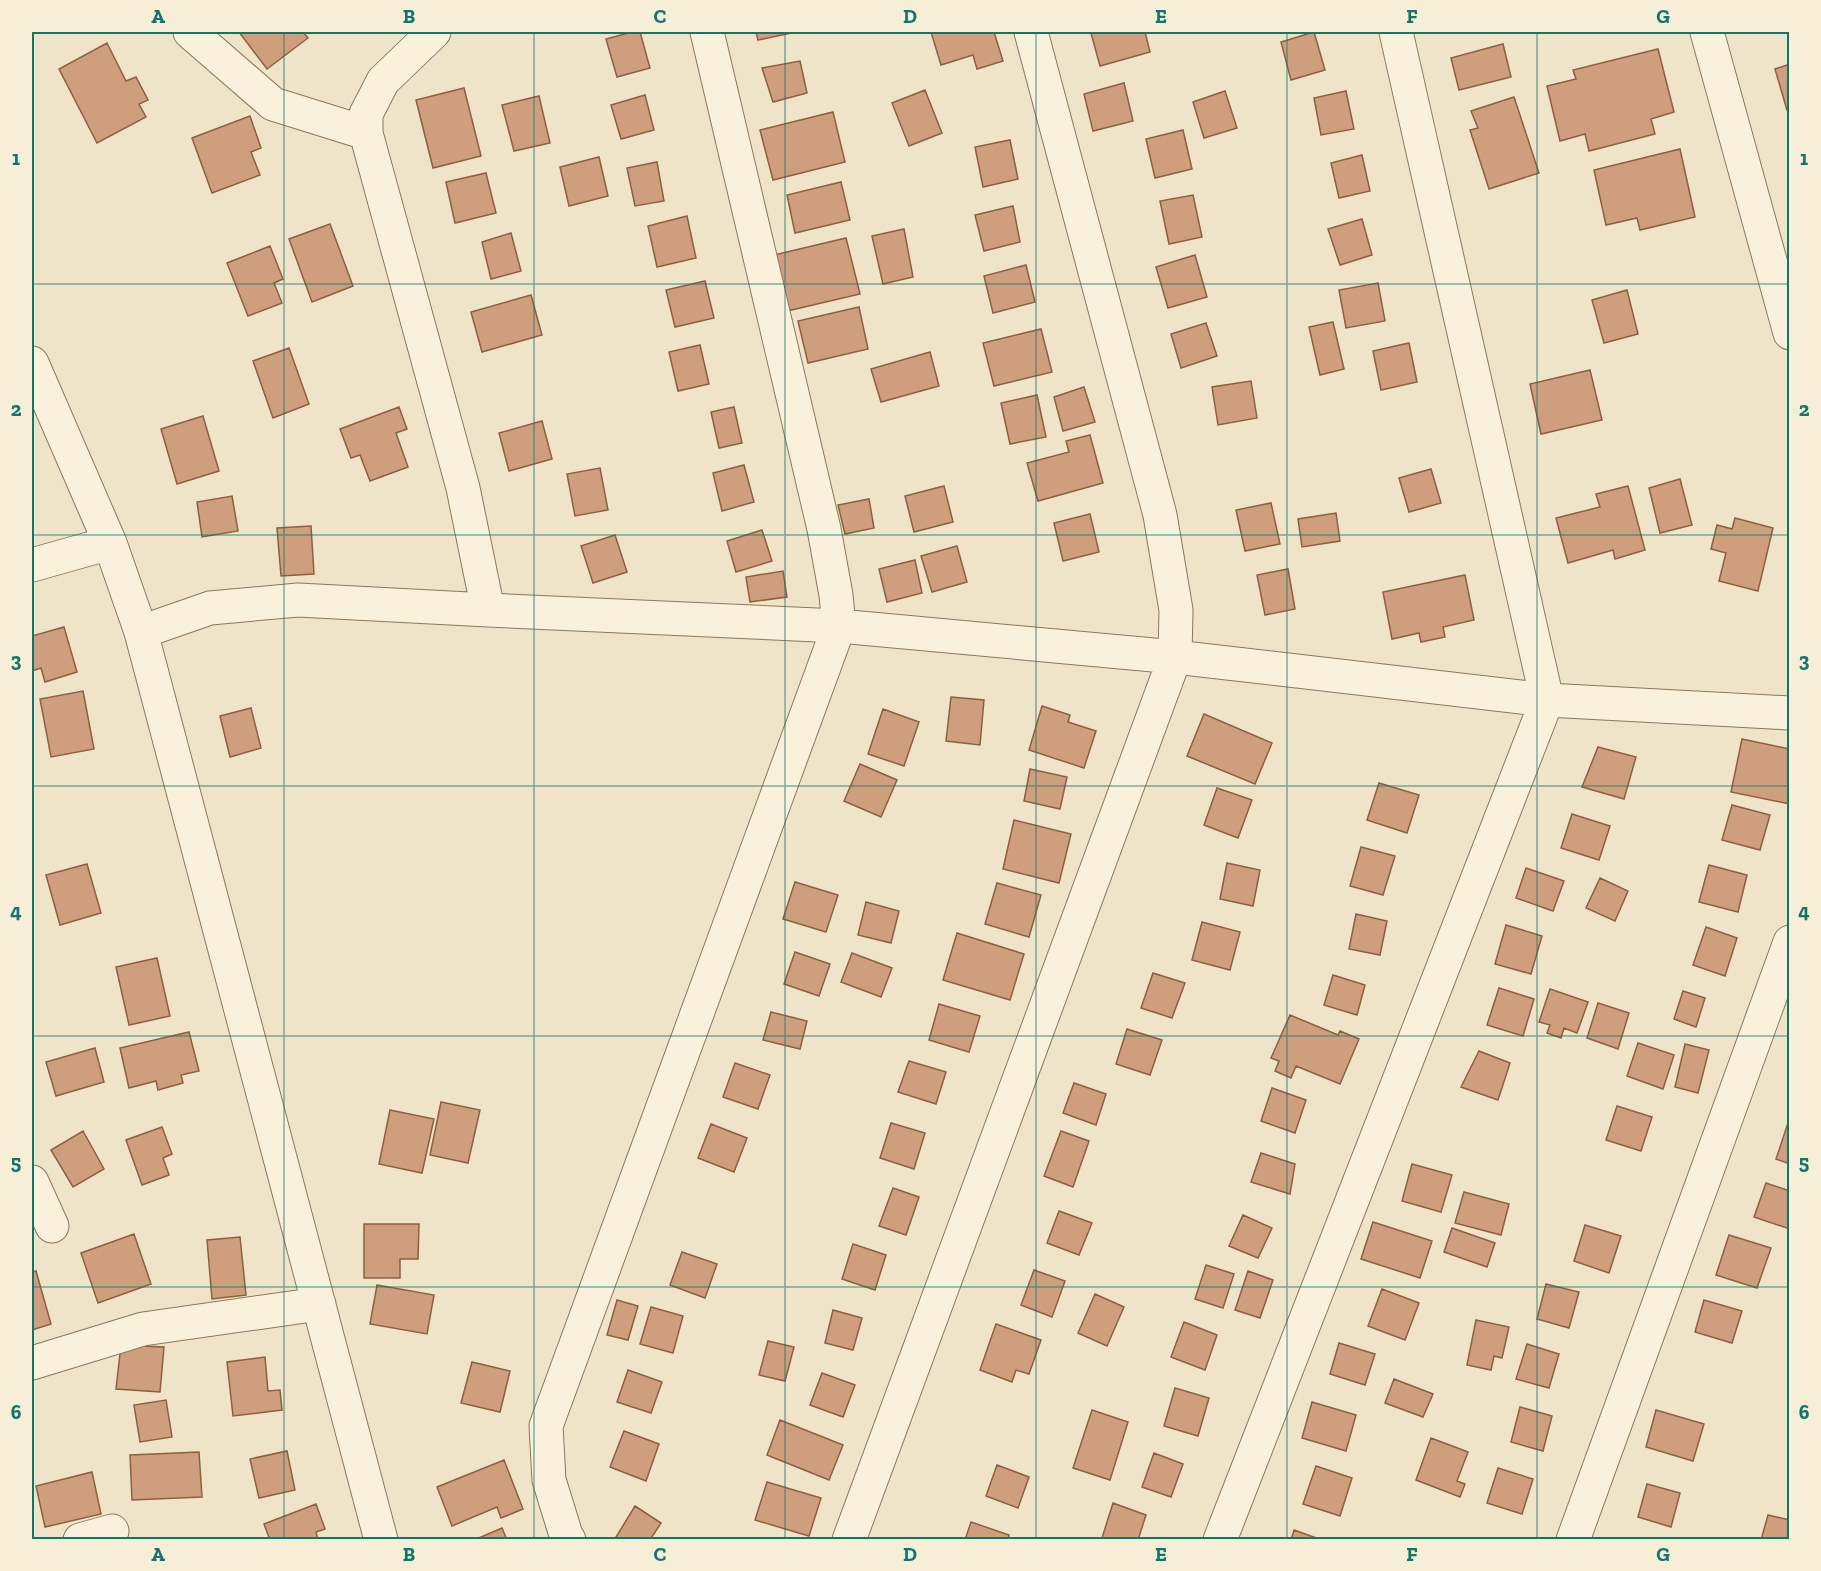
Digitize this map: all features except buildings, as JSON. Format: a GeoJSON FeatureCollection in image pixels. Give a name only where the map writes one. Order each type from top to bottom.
{"type":"FeatureCollection","features":[{"type":"Feature","properties":{"kind":"street"},"geometry":{"type":"LineString","coordinates":[[190,32],[273,104],[366,133]]}},
{"type":"Feature","properties":{"kind":"street"},"geometry":{"type":"LineString","coordinates":[[434,32],[383,81],[366,114],[366,133],[463,488],[488,610]]}},
{"type":"Feature","properties":{"kind":"street"},"geometry":{"type":"LineString","coordinates":[[569,1539],[549,1480],[546,1426],[839,626],[836,595],[824,530],[707,32]]}},
{"type":"Feature","properties":{"kind":"street"},"geometry":{"type":"LineString","coordinates":[[849,1539],[1175,657],[1176,610],[1160,515],[1030,32]]}},
{"type":"Feature","properties":{"kind":"street"},"geometry":{"type":"LineString","coordinates":[[1220,1539],[1547,700],[1396,32]]}},
{"type":"Feature","properties":{"kind":"street"},"geometry":{"type":"LineString","coordinates":[[1707,32],[1790,333]]}},
{"type":"Feature","properties":{"kind":"street"},"geometry":{"type":"LineString","coordinates":[[32,363],[110,543],[141,632],[381,1539]]}},
{"type":"Feature","properties":{"kind":"street"},"geometry":{"type":"LineString","coordinates":[[32,565],[110,543]]}},
{"type":"Feature","properties":{"kind":"street"},"geometry":{"type":"LineString","coordinates":[[141,632],[210,608],[298,600],[839,626],[1175,657],[1547,700],[1790,713]]}},
{"type":"Feature","properties":{"kind":"street"},"geometry":{"type":"LineString","coordinates":[[1572,1539],[1790,942]]}},
{"type":"Feature","properties":{"kind":"street"},"geometry":{"type":"LineString","coordinates":[[32,1182],[52,1226]]}},
{"type":"Feature","properties":{"kind":"street"},"geometry":{"type":"LineString","coordinates":[[32,1363],[142,1329],[319,1304]]}},
{"type":"Feature","properties":{"kind":"street"},"geometry":{"type":"LineString","coordinates":[[80,1539],[112,1531]]}}]}
